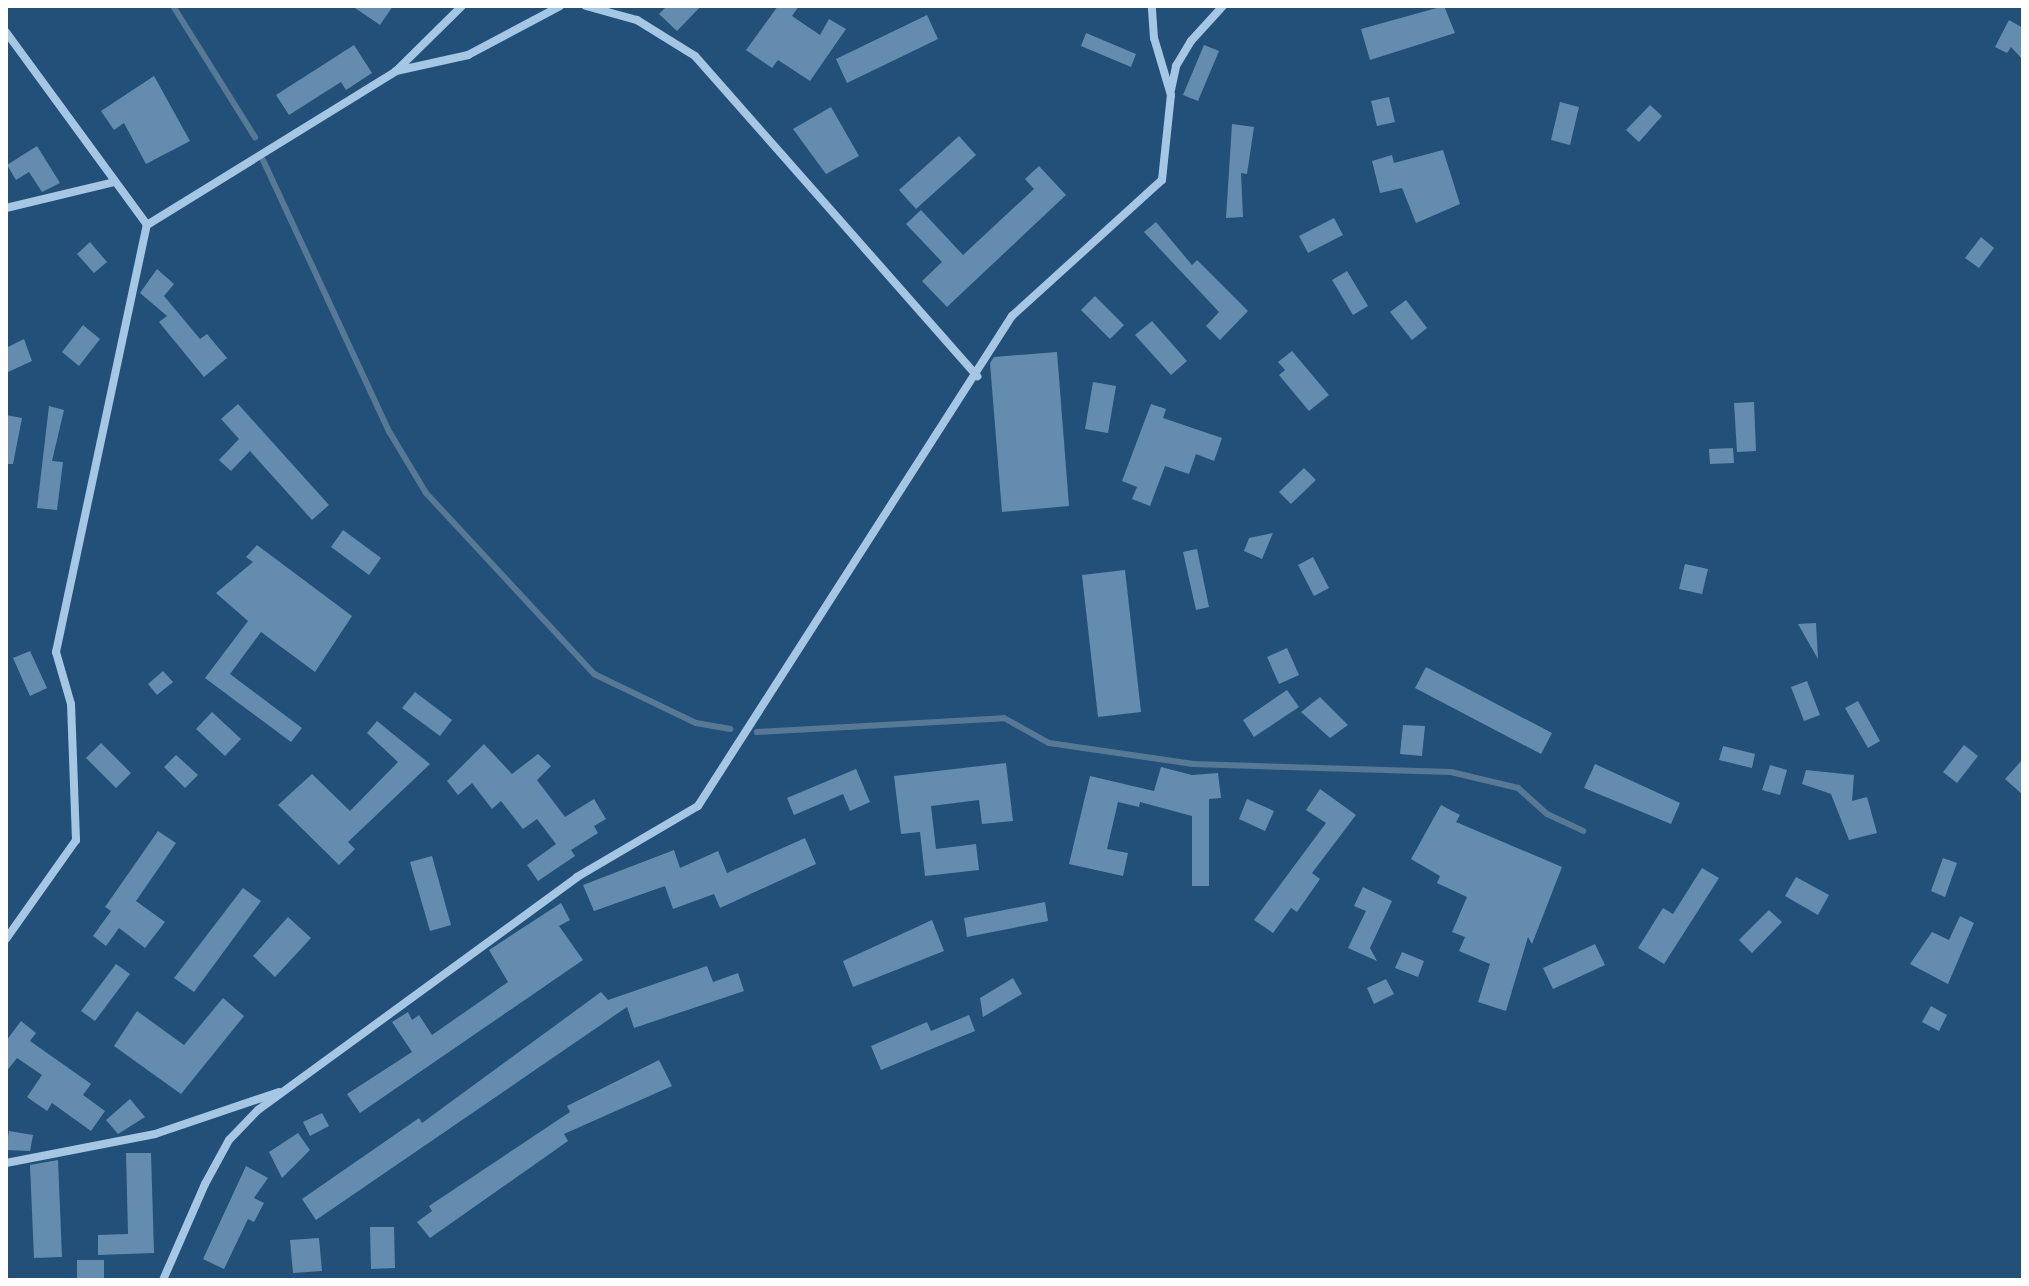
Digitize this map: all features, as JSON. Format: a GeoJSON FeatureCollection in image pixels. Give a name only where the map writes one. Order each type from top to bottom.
{"type":"FeatureCollection","features":[{"type":"Feature","properties":{"kind":"street"},"geometry":{"type":"LineString","coordinates":[[6,939],[76,840],[71,704],[56,652],[147,225],[396,71],[462,6]]}},
{"type":"Feature","properties":{"kind":"street"},"geometry":{"type":"LineString","coordinates":[[396,71],[468,55],[560,6]]}},
{"type":"Feature","properties":{"kind":"street"},"geometry":{"type":"LineString","coordinates":[[586,6],[637,20],[695,56],[977,376]]}},
{"type":"Feature","properties":{"kind":"street"},"geometry":{"type":"LineString","coordinates":[[1152,6],[1154,38],[1171,95]]}},
{"type":"Feature","properties":{"kind":"street"},"geometry":{"type":"LineString","coordinates":[[163,1280],[229,1140],[287,1089],[577,877],[698,806],[977,376],[1012,316],[1162,180],[1176,66],[1223,6]]}},
{"type":"Feature","properties":{"kind":"street"},"geometry":{"type":"LineString","coordinates":[[6,32],[147,225]]}},
{"type":"Feature","properties":{"kind":"street"},"geometry":{"type":"LineString","coordinates":[[6,208],[114,182]]}},
{"type":"Feature","properties":{"kind":"street"},"geometry":{"type":"LineString","coordinates":[[6,1163],[155,1134],[287,1089]]}},
{"type":"Feature","properties":{"kind":"building"},"geometry":{"type":"Polygon","coordinates":[[[352,6],[393,6],[380,25],[352,6]]]}},
{"type":"Feature","properties":{"kind":"building"},"geometry":{"type":"Polygon","coordinates":[[[667,6],[701,6],[677,31],[659,14],[667,6]]]}},
{"type":"Feature","properties":{"kind":"building"},"geometry":{"type":"Polygon","coordinates":[[[778,6],[799,6],[792,16],[820,35],[829,19],[846,29],[810,81],[778,60],[772,68],[746,50],[778,6]]]}},
{"type":"Feature","properties":{"kind":"building"},"geometry":{"type":"Polygon","coordinates":[[[1444,6],[1455,33],[1370,60],[1361,29],[1444,6]]]}},
{"type":"Feature","properties":{"kind":"building"},"geometry":{"type":"Polygon","coordinates":[[[927,15],[938,39],[847,83],[836,59],[927,15]]]}},
{"type":"Feature","properties":{"kind":"building"},"geometry":{"type":"Polygon","coordinates":[[[2009,20],[2023,28],[2023,60],[2011,47],[2007,53],[1995,47],[2009,20]]]}},
{"type":"Feature","properties":{"kind":"building"},"geometry":{"type":"Polygon","coordinates":[[[1086,33],[1136,54],[1131,67],[1081,46],[1086,33]]]}},
{"type":"Feature","properties":{"kind":"building"},"geometry":{"type":"Polygon","coordinates":[[[354,45],[372,73],[346,90],[341,82],[289,115],[276,95],[354,45]]]}},
{"type":"Feature","properties":{"kind":"building"},"geometry":{"type":"Polygon","coordinates":[[[1204,45],[1219,51],[1198,101],[1183,95],[1204,45]]]}},
{"type":"Feature","properties":{"kind":"building"},"geometry":{"type":"Polygon","coordinates":[[[154,76],[190,141],[146,164],[124,123],[114,130],[101,111],[154,76]]]}},
{"type":"Feature","properties":{"kind":"building"},"geometry":{"type":"Polygon","coordinates":[[[1389,97],[1395,122],[1377,126],[1371,101],[1389,97]]]}},
{"type":"Feature","properties":{"kind":"building"},"geometry":{"type":"Polygon","coordinates":[[[1560,102],[1579,107],[1570,145],[1551,140],[1560,102]]]}},
{"type":"Feature","properties":{"kind":"building"},"geometry":{"type":"Polygon","coordinates":[[[1650,105],[1662,116],[1639,142],[1626,130],[1650,105]]]}},
{"type":"Feature","properties":{"kind":"building"},"geometry":{"type":"Polygon","coordinates":[[[831,107],[859,156],[826,174],[793,129],[831,107]]]}},
{"type":"Feature","properties":{"kind":"building"},"geometry":{"type":"Polygon","coordinates":[[[1232,124],[1254,127],[1247,174],[1241,173],[1243,217],[1226,218],[1232,124]]]}},
{"type":"Feature","properties":{"kind":"building"},"geometry":{"type":"Polygon","coordinates":[[[959,136],[976,155],[916,209],[899,190],[959,136]]]}},
{"type":"Feature","properties":{"kind":"building"},"geometry":{"type":"Polygon","coordinates":[[[37,146],[60,183],[42,192],[29,172],[16,180],[7,165],[37,146]]]}},
{"type":"Feature","properties":{"kind":"building"},"geometry":{"type":"Polygon","coordinates":[[[1443,150],[1460,204],[1416,223],[1402,188],[1380,193],[1372,161],[1392,155],[1394,163],[1443,150]]]}},
{"type":"Feature","properties":{"kind":"building"},"geometry":{"type":"Polygon","coordinates":[[[1039,166],[1066,195],[947,307],[922,281],[942,262],[906,224],[921,210],[963,255],[1034,189],[1025,179],[1039,166]]]}},
{"type":"Feature","properties":{"kind":"building"},"geometry":{"type":"Polygon","coordinates":[[[1334,218],[1343,235],[1308,253],[1299,236],[1334,218]]]}},
{"type":"Feature","properties":{"kind":"building"},"geometry":{"type":"Polygon","coordinates":[[[1156,222],[1192,265],[1197,260],[1248,311],[1220,340],[1206,326],[1219,312],[1144,232],[1156,222]]]}},
{"type":"Feature","properties":{"kind":"building"},"geometry":{"type":"Polygon","coordinates":[[[1981,237],[1994,248],[1979,268],[1965,258],[1981,237]]]}},
{"type":"Feature","properties":{"kind":"building"},"geometry":{"type":"Polygon","coordinates":[[[90,242],[107,262],[94,273],[77,254],[90,242]]]}},
{"type":"Feature","properties":{"kind":"building"},"geometry":{"type":"Polygon","coordinates":[[[157,269],[174,284],[164,296],[200,339],[207,334],[227,358],[204,377],[159,322],[167,316],[140,293],[157,269]]]}},
{"type":"Feature","properties":{"kind":"building"},"geometry":{"type":"Polygon","coordinates":[[[1347,271],[1368,306],[1353,315],[1332,280],[1347,271]]]}},
{"type":"Feature","properties":{"kind":"building"},"geometry":{"type":"Polygon","coordinates":[[[1095,296],[1124,325],[1110,339],[1081,310],[1095,296]]]}},
{"type":"Feature","properties":{"kind":"building"},"geometry":{"type":"Polygon","coordinates":[[[1406,300],[1427,328],[1412,340],[1390,312],[1406,300]]]}},
{"type":"Feature","properties":{"kind":"building"},"geometry":{"type":"Polygon","coordinates":[[[1152,321],[1187,361],[1171,375],[1135,335],[1152,321]]]}},
{"type":"Feature","properties":{"kind":"building"},"geometry":{"type":"Polygon","coordinates":[[[83,325],[100,339],[79,366],[62,352],[83,325]]]}},
{"type":"Feature","properties":{"kind":"building"},"geometry":{"type":"Polygon","coordinates":[[[24,339],[32,361],[6,373],[6,348],[24,339]]]}},
{"type":"Feature","properties":{"kind":"building"},"geometry":{"type":"Polygon","coordinates":[[[1292,351],[1329,395],[1309,411],[1279,375],[1285,370],[1278,362],[1292,351]]]}},
{"type":"Feature","properties":{"kind":"building"},"geometry":{"type":"Polygon","coordinates":[[[1057,352],[1069,506],[1002,512],[990,363],[994,357],[1057,352]]]}},
{"type":"Feature","properties":{"kind":"building"},"geometry":{"type":"Polygon","coordinates":[[[1093,382],[1116,386],[1108,433],[1085,429],[1093,382]]]}},
{"type":"Feature","properties":{"kind":"building"},"geometry":{"type":"Polygon","coordinates":[[[1754,402],[1756,451],[1737,452],[1734,403],[1754,402]]]}},
{"type":"Feature","properties":{"kind":"building"},"geometry":{"type":"Polygon","coordinates":[[[238,404],[329,505],[312,520],[250,451],[231,471],[219,460],[239,439],[221,419],[238,404]]]}},
{"type":"Feature","properties":{"kind":"building"},"geometry":{"type":"Polygon","coordinates":[[[1151,404],[1166,409],[1163,418],[1222,438],[1214,461],[1196,454],[1189,474],[1165,466],[1150,506],[1132,499],[1137,487],[1122,481],[1151,404]]]}},
{"type":"Feature","properties":{"kind":"building"},"geometry":{"type":"Polygon","coordinates":[[[49,406],[64,410],[52,461],[63,462],[57,510],[37,508],[49,406]]]}},
{"type":"Feature","properties":{"kind":"building"},"geometry":{"type":"Polygon","coordinates":[[[6,415],[22,418],[13,464],[6,464],[6,415]]]}},
{"type":"Feature","properties":{"kind":"building"},"geometry":{"type":"Polygon","coordinates":[[[1733,448],[1734,463],[1710,464],[1709,449],[1733,448]]]}},
{"type":"Feature","properties":{"kind":"building"},"geometry":{"type":"Polygon","coordinates":[[[1304,468],[1316,480],[1291,504],[1279,492],[1304,468]]]}},
{"type":"Feature","properties":{"kind":"building"},"geometry":{"type":"Polygon","coordinates":[[[343,530],[381,558],[369,575],[331,547],[343,530]]]}},
{"type":"Feature","properties":{"kind":"building"},"geometry":{"type":"Polygon","coordinates":[[[1273,533],[1262,559],[1244,551],[1249,538],[1273,533]]]}},
{"type":"Feature","properties":{"kind":"building"},"geometry":{"type":"Polygon","coordinates":[[[257,545],[352,616],[315,672],[261,632],[230,674],[302,728],[291,742],[205,678],[248,621],[216,593],[253,562],[246,557],[257,545]]]}},
{"type":"Feature","properties":{"kind":"building"},"geometry":{"type":"Polygon","coordinates":[[[1197,549],[1209,607],[1196,610],[1183,552],[1197,549]]]}},
{"type":"Feature","properties":{"kind":"building"},"geometry":{"type":"Polygon","coordinates":[[[1313,557],[1329,588],[1314,596],[1298,565],[1313,557]]]}},
{"type":"Feature","properties":{"kind":"building"},"geometry":{"type":"Polygon","coordinates":[[[1685,564],[1708,569],[1702,594],[1679,589],[1685,564]]]}},
{"type":"Feature","properties":{"kind":"building"},"geometry":{"type":"Polygon","coordinates":[[[1125,570],[1141,712],[1098,717],[1082,575],[1125,570]]]}},
{"type":"Feature","properties":{"kind":"building"},"geometry":{"type":"Polygon","coordinates":[[[1816,623],[1818,659],[1798,624],[1816,623]]]}},
{"type":"Feature","properties":{"kind":"building"},"geometry":{"type":"Polygon","coordinates":[[[1287,648],[1299,675],[1279,684],[1267,657],[1287,648]]]}},
{"type":"Feature","properties":{"kind":"building"},"geometry":{"type":"Polygon","coordinates":[[[30,651],[47,688],[30,696],[13,658],[30,651]]]}},
{"type":"Feature","properties":{"kind":"building"},"geometry":{"type":"Polygon","coordinates":[[[1426,667],[1552,733],[1541,754],[1415,688],[1426,667]]]}},
{"type":"Feature","properties":{"kind":"building"},"geometry":{"type":"Polygon","coordinates":[[[163,671],[173,682],[157,695],[148,684],[163,671]]]}},
{"type":"Feature","properties":{"kind":"building"},"geometry":{"type":"Polygon","coordinates":[[[1807,681],[1820,715],[1804,721],[1791,687],[1807,681]]]}},
{"type":"Feature","properties":{"kind":"building"},"geometry":{"type":"Polygon","coordinates":[[[1287,690],[1299,707],[1254,737],[1243,720],[1287,690]]]}},
{"type":"Feature","properties":{"kind":"building"},"geometry":{"type":"Polygon","coordinates":[[[415,692],[452,720],[440,736],[402,708],[415,692]]]}},
{"type":"Feature","properties":{"kind":"building"},"geometry":{"type":"Polygon","coordinates":[[[1320,697],[1348,725],[1330,738],[1301,712],[1320,697]]]}},
{"type":"Feature","properties":{"kind":"building"},"geometry":{"type":"Polygon","coordinates":[[[1858,701],[1880,741],[1868,748],[1845,708],[1858,701]]]}},
{"type":"Feature","properties":{"kind":"building"},"geometry":{"type":"Polygon","coordinates":[[[212,712],[241,739],[225,756],[196,729],[212,712]]]}},
{"type":"Feature","properties":{"kind":"building"},"geometry":{"type":"Polygon","coordinates":[[[377,721],[430,764],[348,842],[355,849],[339,865],[278,805],[312,774],[350,811],[398,762],[367,733],[377,721]]]}},
{"type":"Feature","properties":{"kind":"building"},"geometry":{"type":"Polygon","coordinates":[[[1403,725],[1425,726],[1422,756],[1400,754],[1403,725]]]}},
{"type":"Feature","properties":{"kind":"building"},"geometry":{"type":"Polygon","coordinates":[[[101,743],[131,773],[116,788],[86,758],[101,743]]]}},
{"type":"Feature","properties":{"kind":"building"},"geometry":{"type":"Polygon","coordinates":[[[484,744],[512,774],[538,754],[551,766],[537,780],[565,817],[594,799],[606,819],[594,826],[598,833],[571,850],[575,856],[538,881],[527,865],[556,844],[537,819],[523,829],[501,801],[492,809],[472,783],[458,795],[447,781],[484,744]]]}},
{"type":"Feature","properties":{"kind":"building"},"geometry":{"type":"Polygon","coordinates":[[[1964,745],[1978,756],[1957,783],[1943,772],[1964,745]]]}},
{"type":"Feature","properties":{"kind":"building"},"geometry":{"type":"Polygon","coordinates":[[[1723,746],[1755,754],[1752,768],[1719,760],[1723,746]]]}},
{"type":"Feature","properties":{"kind":"building"},"geometry":{"type":"Polygon","coordinates":[[[176,755],[198,775],[185,788],[164,767],[176,755]]]}},
{"type":"Feature","properties":{"kind":"building"},"geometry":{"type":"Polygon","coordinates":[[[2023,759],[2023,795],[2005,779],[2023,759]]]}},
{"type":"Feature","properties":{"kind":"building"},"geometry":{"type":"Polygon","coordinates":[[[1006,763],[1013,821],[982,824],[979,800],[931,806],[936,849],[976,844],[979,870],[925,876],[920,832],[901,834],[894,776],[1006,763]]]}},
{"type":"Feature","properties":{"kind":"building"},"geometry":{"type":"Polygon","coordinates":[[[1595,764],[1680,803],[1671,824],[1584,788],[1595,764]]]}},
{"type":"Feature","properties":{"kind":"building"},"geometry":{"type":"Polygon","coordinates":[[[1770,765],[1787,770],[1780,795],[1762,790],[1770,765]]]}},
{"type":"Feature","properties":{"kind":"building"},"geometry":{"type":"Polygon","coordinates":[[[1161,767],[1192,775],[1218,773],[1221,798],[1209,799],[1209,886],[1192,886],[1192,816],[1140,802],[1139,807],[1118,802],[1107,849],[1128,853],[1123,876],[1069,864],[1090,776],[1154,791],[1161,767]]]}},
{"type":"Feature","properties":{"kind":"building"},"geometry":{"type":"Polygon","coordinates":[[[856,769],[870,802],[850,811],[843,794],[794,815],[787,798],[856,769]]]}},
{"type":"Feature","properties":{"kind":"building"},"geometry":{"type":"Polygon","coordinates":[[[1806,770],[1854,775],[1852,801],[1867,797],[1877,833],[1849,840],[1831,794],[1802,784],[1806,770]]]}},
{"type":"Feature","properties":{"kind":"building"},"geometry":{"type":"Polygon","coordinates":[[[1320,789],[1356,815],[1312,873],[1320,879],[1297,912],[1291,908],[1273,933],[1254,920],[1326,823],[1306,810],[1320,789]]]}},
{"type":"Feature","properties":{"kind":"building"},"geometry":{"type":"Polygon","coordinates":[[[1247,799],[1274,811],[1265,831],[1239,819],[1247,799]]]}},
{"type":"Feature","properties":{"kind":"building"},"geometry":{"type":"Polygon","coordinates":[[[1441,805],[1460,815],[1456,822],[1562,867],[1532,944],[1528,937],[1506,1011],[1478,1002],[1490,964],[1459,951],[1465,937],[1452,932],[1467,897],[1437,883],[1440,876],[1411,859],[1441,805]]]}},
{"type":"Feature","properties":{"kind":"building"},"geometry":{"type":"Polygon","coordinates":[[[158,831],[176,843],[136,901],[165,922],[145,948],[119,928],[106,946],[93,936],[111,911],[105,907],[158,831]]]}},
{"type":"Feature","properties":{"kind":"building"},"geometry":{"type":"Polygon","coordinates":[[[805,838],[816,864],[720,908],[714,894],[673,909],[665,886],[594,911],[583,885],[674,850],[680,868],[718,851],[727,873],[805,838]]]}},
{"type":"Feature","properties":{"kind":"building"},"geometry":{"type":"Polygon","coordinates":[[[432,856],[451,925],[430,931],[410,862],[432,856]]]}},
{"type":"Feature","properties":{"kind":"building"},"geometry":{"type":"Polygon","coordinates":[[[1943,858],[1957,863],[1945,897],[1931,891],[1943,858]]]}},
{"type":"Feature","properties":{"kind":"building"},"geometry":{"type":"Polygon","coordinates":[[[1702,868],[1719,878],[1664,964],[1638,948],[1663,908],[1673,914],[1702,868]]]}},
{"type":"Feature","properties":{"kind":"building"},"geometry":{"type":"Polygon","coordinates":[[[1796,877],[1829,895],[1818,915],[1785,896],[1796,877]]]}},
{"type":"Feature","properties":{"kind":"building"},"geometry":{"type":"Polygon","coordinates":[[[1363,887],[1392,901],[1370,948],[1377,961],[1348,948],[1366,911],[1354,906],[1363,887]]]}},
{"type":"Feature","properties":{"kind":"building"},"geometry":{"type":"Polygon","coordinates":[[[243,888],[261,901],[194,992],[174,978],[243,888]]]}},
{"type":"Feature","properties":{"kind":"building"},"geometry":{"type":"Polygon","coordinates":[[[1045,902],[1048,921],[967,937],[964,918],[1045,902]]]}},
{"type":"Feature","properties":{"kind":"building"},"geometry":{"type":"Polygon","coordinates":[[[561,903],[570,920],[559,926],[583,960],[360,1113],[347,1094],[412,1052],[392,1022],[408,1012],[412,1020],[419,1015],[432,1035],[508,982],[489,950],[561,903]]]}},
{"type":"Feature","properties":{"kind":"building"},"geometry":{"type":"Polygon","coordinates":[[[1769,910],[1782,922],[1752,953],[1739,940],[1769,910]]]}},
{"type":"Feature","properties":{"kind":"building"},"geometry":{"type":"Polygon","coordinates":[[[1960,916],[1974,923],[1948,984],[1910,964],[1932,932],[1949,940],[1960,916]]]}},
{"type":"Feature","properties":{"kind":"building"},"geometry":{"type":"Polygon","coordinates":[[[288,917],[311,938],[275,977],[253,956],[288,917]]]}},
{"type":"Feature","properties":{"kind":"building"},"geometry":{"type":"Polygon","coordinates":[[[932,920],[944,951],[853,987],[843,961],[932,920]]]}},
{"type":"Feature","properties":{"kind":"building"},"geometry":{"type":"Polygon","coordinates":[[[1595,944],[1605,965],[1553,989],[1543,968],[1595,944]]]}},
{"type":"Feature","properties":{"kind":"building"},"geometry":{"type":"Polygon","coordinates":[[[1402,952],[1424,961],[1418,977],[1395,968],[1402,952]]]}},
{"type":"Feature","properties":{"kind":"building"},"geometry":{"type":"Polygon","coordinates":[[[116,964],[130,974],[95,1021],[81,1011],[116,964]]]}},
{"type":"Feature","properties":{"kind":"building"},"geometry":{"type":"Polygon","coordinates":[[[707,966],[713,982],[738,973],[744,991],[634,1028],[627,1007],[316,1220],[302,1199],[419,1118],[422,1123],[601,992],[608,1000],[707,966]]]}},
{"type":"Feature","properties":{"kind":"building"},"geometry":{"type":"Polygon","coordinates":[[[1013,978],[1022,994],[983,1017],[980,998],[1013,978]]]}},
{"type":"Feature","properties":{"kind":"building"},"geometry":{"type":"Polygon","coordinates":[[[1386,979],[1394,994],[1374,1004],[1367,988],[1386,979]]]}},
{"type":"Feature","properties":{"kind":"building"},"geometry":{"type":"Polygon","coordinates":[[[223,998],[244,1016],[181,1094],[114,1046],[137,1011],[184,1045],[223,998]]]}},
{"type":"Feature","properties":{"kind":"building"},"geometry":{"type":"Polygon","coordinates":[[[1931,1006],[1947,1015],[1939,1031],[1922,1022],[1931,1006]]]}},
{"type":"Feature","properties":{"kind":"building"},"geometry":{"type":"Polygon","coordinates":[[[969,1015],[975,1031],[881,1070],[871,1046],[927,1022],[931,1031],[969,1015]]]}},
{"type":"Feature","properties":{"kind":"building"},"geometry":{"type":"Polygon","coordinates":[[[21,1021],[36,1033],[30,1041],[91,1084],[83,1095],[105,1111],[91,1131],[52,1103],[47,1111],[27,1097],[42,1075],[17,1058],[6,1072],[6,1041],[21,1021]]]}},
{"type":"Feature","properties":{"kind":"building"},"geometry":{"type":"Polygon","coordinates":[[[659,1060],[672,1086],[564,1134],[568,1141],[430,1238],[417,1222],[432,1211],[429,1206],[570,1112],[567,1106],[659,1060]]]}},
{"type":"Feature","properties":{"kind":"building"},"geometry":{"type":"Polygon","coordinates":[[[130,1099],[145,1117],[118,1134],[106,1120],[130,1099]]]}},
{"type":"Feature","properties":{"kind":"building"},"geometry":{"type":"Polygon","coordinates":[[[322,1113],[329,1126],[310,1136],[303,1122],[322,1113]]]}},
{"type":"Feature","properties":{"kind":"building"},"geometry":{"type":"Polygon","coordinates":[[[9,1131],[33,1135],[30,1151],[6,1150],[9,1131]]]}},
{"type":"Feature","properties":{"kind":"building"},"geometry":{"type":"Polygon","coordinates":[[[298,1133],[310,1150],[282,1178],[269,1152],[298,1133]]]}},
{"type":"Feature","properties":{"kind":"building"},"geometry":{"type":"Polygon","coordinates":[[[126,1153],[151,1153],[154,1253],[98,1255],[98,1235],[128,1234],[126,1153]]]}},
{"type":"Feature","properties":{"kind":"building"},"geometry":{"type":"Polygon","coordinates":[[[58,1160],[62,1257],[34,1258],[30,1165],[58,1160]]]}},
{"type":"Feature","properties":{"kind":"building"},"geometry":{"type":"Polygon","coordinates":[[[246,1166],[268,1178],[254,1198],[264,1203],[254,1222],[248,1219],[224,1269],[203,1259],[246,1166]]]}},
{"type":"Feature","properties":{"kind":"building"},"geometry":{"type":"Polygon","coordinates":[[[370,1227],[394,1227],[395,1268],[371,1269],[370,1227]]]}},
{"type":"Feature","properties":{"kind":"building"},"geometry":{"type":"Polygon","coordinates":[[[319,1238],[322,1271],[293,1273],[290,1240],[319,1238]]]}},
{"type":"Feature","properties":{"kind":"building"},"geometry":{"type":"Polygon","coordinates":[[[77,1260],[104,1260],[104,1280],[77,1280],[77,1260]]]}},
{"type":"Feature","properties":{"kind":"waterway"},"geometry":{"type":"LineString","coordinates":[[173,6],[255,137]]}},
{"type":"Feature","properties":{"kind":"waterway"},"geometry":{"type":"LineString","coordinates":[[263,160],[390,433],[426,493],[594,674],[696,723],[730,729]]}},
{"type":"Feature","properties":{"kind":"waterway"},"geometry":{"type":"LineString","coordinates":[[757,732],[1004,718],[1049,743],[1193,764],[1451,772],[1518,788],[1547,814],[1583,831]]}}]}
